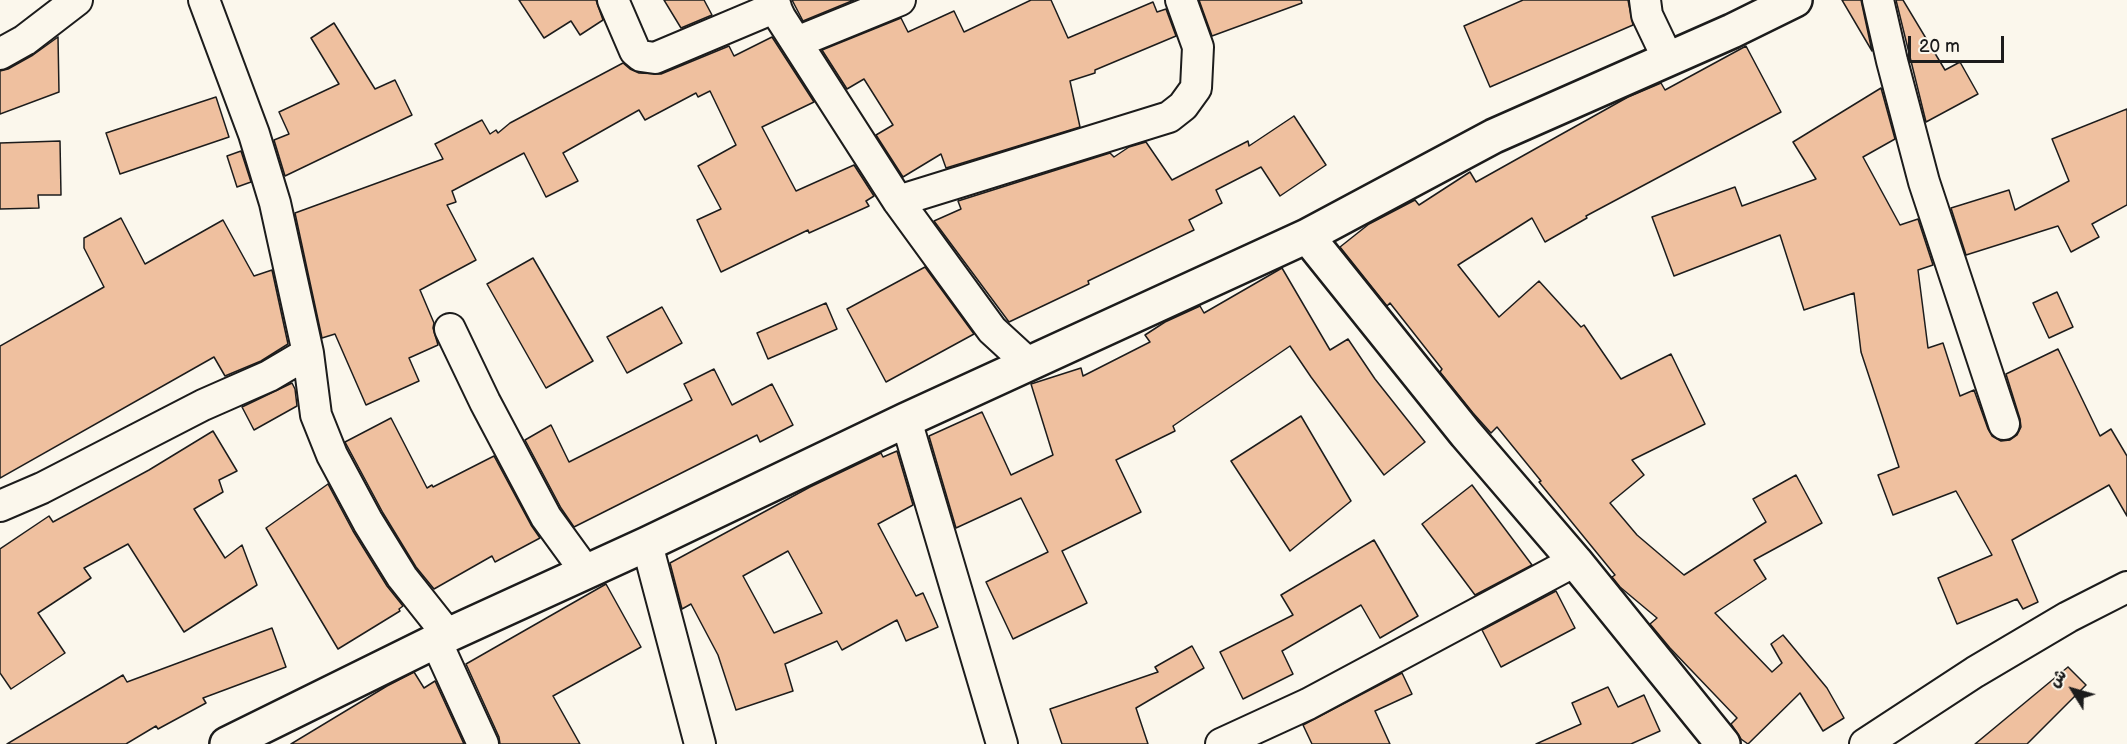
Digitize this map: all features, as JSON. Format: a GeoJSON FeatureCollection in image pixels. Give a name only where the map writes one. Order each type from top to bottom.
{"type":"FeatureCollection","features":[{"type":"Feature","properties":{"kind":"main road"},"geometry":{"type":"LineString","coordinates":[[227,744],[442,638],[647,544],[906,420],[1307,236],[1494,136],[1732,32],[1795,0]]}},
{"type":"Feature","properties":{"kind":"main road"},"geometry":{"type":"LineString","coordinates":[[1307,236],[1467,434],[1575,561],[1724,744]]}},
{"type":"Feature","properties":{"kind":"street"},"geometry":{"type":"LineString","coordinates":[[0,54],[25,40],[78,0]]}},
{"type":"Feature","properties":{"kind":"street"},"geometry":{"type":"LineString","coordinates":[[204,0],[254,134],[275,203],[308,353],[316,415],[332,455],[368,522],[442,638],[483,744]]}},
{"type":"Feature","properties":{"kind":"street"},"geometry":{"type":"LineString","coordinates":[[613,0],[635,51],[641,56],[655,58],[774,3],[898,201],[992,330],[1029,364]]}},
{"type":"Feature","properties":{"kind":"street"},"geometry":{"type":"LineString","coordinates":[[797,42],[900,0]]}},
{"type":"Feature","properties":{"kind":"street"},"geometry":{"type":"LineString","coordinates":[[898,201],[1169,117],[1183,106],[1196,88],[1198,47],[1181,0]]}},
{"type":"Feature","properties":{"kind":"street"},"geometry":{"type":"LineString","coordinates":[[1645,0],[1647,15],[1668,60]]}},
{"type":"Feature","properties":{"kind":"street"},"geometry":{"type":"LineString","coordinates":[[1878,0],[1924,182],[2004,424]]}},
{"type":"Feature","properties":{"kind":"street"},"geometry":{"type":"LineString","coordinates":[[450,329],[485,402],[546,517],[586,572]]}},
{"type":"Feature","properties":{"kind":"street"},"geometry":{"type":"LineString","coordinates":[[0,506],[42,488],[203,405],[269,376],[308,353]]}},
{"type":"Feature","properties":{"kind":"street"},"geometry":{"type":"LineString","coordinates":[[906,420],[1002,744]]}},
{"type":"Feature","properties":{"kind":"street"},"geometry":{"type":"LineString","coordinates":[[647,544],[700,744]]}},
{"type":"Feature","properties":{"kind":"street"},"geometry":{"type":"LineString","coordinates":[[1221,744],[1308,704],[1575,561]]}},
{"type":"Feature","properties":{"kind":"street"},"geometry":{"type":"LineString","coordinates":[[1865,744],[1975,672],[2068,617],[2127,587]]}},
{"type":"Feature","properties":{"kind":"building"},"geometry":{"type":"Polygon","coordinates":[[[519,0],[596,0],[603,20],[580,35],[571,21],[544,38],[519,0]]]}},
{"type":"Feature","properties":{"kind":"building"},"geometry":{"type":"Polygon","coordinates":[[[664,0],[704,0],[712,15],[681,28],[664,0]]]}},
{"type":"Feature","properties":{"kind":"building"},"geometry":{"type":"Polygon","coordinates":[[[792,0],[854,0],[803,21],[792,0]]]}},
{"type":"Feature","properties":{"kind":"building"},"geometry":{"type":"Polygon","coordinates":[[[1031,0],[1051,0],[1068,38],[1153,2],[1157,12],[1166,9],[1176,36],[1095,70],[1095,73],[1070,81],[1080,127],[946,168],[941,154],[903,177],[876,135],[893,125],[864,79],[847,89],[822,50],[901,18],[908,32],[954,11],[964,32],[1031,0]]]}},
{"type":"Feature","properties":{"kind":"building"},"geometry":{"type":"Polygon","coordinates":[[[1199,0],[1301,0],[1302,3],[1212,36],[1199,0]]]}},
{"type":"Feature","properties":{"kind":"building"},"geometry":{"type":"Polygon","coordinates":[[[1523,0],[1628,0],[1633,25],[1490,87],[1464,26],[1523,0]]]}},
{"type":"Feature","properties":{"kind":"building"},"geometry":{"type":"Polygon","coordinates":[[[1842,0],[1861,0],[1872,51],[1842,0]]]}},
{"type":"Feature","properties":{"kind":"building"},"geometry":{"type":"Polygon","coordinates":[[[1896,0],[1903,0],[1945,70],[1960,62],[1978,94],[1926,122],[1896,0]]]}},
{"type":"Feature","properties":{"kind":"building"},"geometry":{"type":"Polygon","coordinates":[[[334,23],[375,89],[395,80],[412,115],[285,176],[274,140],[289,134],[279,112],[339,84],[311,38],[334,23]]]}},
{"type":"Feature","properties":{"kind":"building"},"geometry":{"type":"Polygon","coordinates":[[[58,37],[59,92],[0,114],[0,71],[33,55],[58,37]]]}},
{"type":"Feature","properties":{"kind":"building"},"geometry":{"type":"Polygon","coordinates":[[[772,37],[814,102],[762,127],[796,191],[854,165],[874,196],[866,201],[869,206],[809,233],[808,230],[721,272],[697,220],[721,209],[698,166],[736,145],[710,91],[698,97],[696,93],[645,120],[639,110],[563,153],[578,181],[546,197],[524,153],[452,191],[456,202],[447,205],[476,260],[420,290],[434,323],[433,328],[438,345],[409,358],[419,381],[366,405],[335,334],[322,338],[295,213],[443,159],[435,144],[482,120],[490,134],[496,130],[498,133],[510,123],[623,63],[639,73],[661,74],[729,46],[734,56],[772,37]]]}},
{"type":"Feature","properties":{"kind":"building"},"geometry":{"type":"Polygon","coordinates":[[[1746,46],[1781,112],[1586,216],[1587,218],[1545,242],[1532,218],[1458,265],[1499,317],[1539,281],[1581,327],[1584,325],[1621,379],[1671,354],[1705,424],[1632,460],[1644,475],[1610,503],[1637,535],[1684,575],[1766,522],[1753,499],[1796,475],[1822,523],[1754,560],[1766,579],[1715,613],[1772,672],[1782,663],[1771,644],[1783,635],[1827,688],[1844,718],[1823,731],[1800,693],[1748,744],[1741,739],[1731,724],[1737,718],[1650,624],[1657,618],[1620,587],[1612,577],[1615,575],[1497,427],[1491,433],[1473,413],[1390,303],[1387,306],[1340,247],[1369,224],[1415,200],[1419,205],[1470,172],[1476,182],[1628,97],[1661,83],[1665,90],[1746,46]]]}},
{"type":"Feature","properties":{"kind":"building"},"geometry":{"type":"Polygon","coordinates":[[[1881,88],[1895,139],[1863,157],[1900,225],[1918,219],[1933,265],[1918,270],[1928,348],[1943,343],[1960,396],[1974,390],[1992,436],[2001,441],[2010,440],[2017,435],[2021,427],[2006,374],[2058,349],[2100,436],[2111,429],[2127,456],[2127,516],[2109,485],[2012,540],[2038,602],[2023,609],[2017,599],[1957,624],[1938,578],[1992,555],[1956,491],[1893,515],[1878,475],[1899,467],[1861,352],[1854,293],[1804,310],[1780,235],[1674,276],[1652,217],[1735,187],[1742,206],[1816,179],[1793,142],[1881,88]]]}},
{"type":"Feature","properties":{"kind":"building"},"geometry":{"type":"Polygon","coordinates":[[[216,97],[229,137],[120,174],[106,133],[216,97]]]}},
{"type":"Feature","properties":{"kind":"building"},"geometry":{"type":"Polygon","coordinates":[[[2127,109],[2127,205],[2092,224],[2099,237],[2071,252],[2058,226],[1966,255],[1951,208],[2009,190],[2015,210],[2069,181],[2052,139],[2127,109]]]}},
{"type":"Feature","properties":{"kind":"building"},"geometry":{"type":"Polygon","coordinates":[[[1294,116],[1326,165],[1280,196],[1261,167],[1216,190],[1222,203],[1189,220],[1194,230],[1009,322],[934,221],[961,209],[958,201],[1110,153],[1114,157],[1129,147],[1146,142],[1172,180],[1248,141],[1249,146],[1294,116]]]}},
{"type":"Feature","properties":{"kind":"building"},"geometry":{"type":"Polygon","coordinates":[[[60,141],[61,195],[38,195],[39,208],[0,209],[0,143],[60,141]]]}},
{"type":"Feature","properties":{"kind":"building"},"geometry":{"type":"Polygon","coordinates":[[[241,151],[251,182],[237,187],[227,156],[241,151]]]}},
{"type":"Feature","properties":{"kind":"building"},"geometry":{"type":"Polygon","coordinates":[[[121,218],[145,264],[223,220],[254,276],[272,270],[288,344],[261,361],[225,376],[214,357],[0,478],[0,346],[104,287],[84,248],[84,238],[121,218]]]}},
{"type":"Feature","properties":{"kind":"building"},"geometry":{"type":"Polygon","coordinates":[[[533,258],[593,361],[546,388],[487,284],[533,258]]]}},
{"type":"Feature","properties":{"kind":"building"},"geometry":{"type":"Polygon","coordinates":[[[925,267],[974,334],[886,382],[847,309],[925,267]]]}},
{"type":"Feature","properties":{"kind":"building"},"geometry":{"type":"Polygon","coordinates":[[[1282,268],[1330,350],[1348,339],[1375,379],[1425,442],[1384,475],[1290,346],[1173,426],[1175,431],[1116,460],[1141,512],[1062,551],[1087,603],[1013,639],[986,582],[1048,552],[1021,498],[956,528],[929,436],[982,412],[1011,475],[1053,455],[1031,384],[1081,368],[1083,376],[1150,342],[1145,335],[1165,322],[1200,306],[1204,313],[1282,268]]]}},
{"type":"Feature","properties":{"kind":"building"},"geometry":{"type":"Polygon","coordinates":[[[2057,292],[2073,327],[2049,338],[2033,303],[2057,292]]]}},
{"type":"Feature","properties":{"kind":"building"},"geometry":{"type":"Polygon","coordinates":[[[826,303],[837,329],[768,359],[757,333],[826,303]]]}},
{"type":"Feature","properties":{"kind":"building"},"geometry":{"type":"Polygon","coordinates":[[[662,307],[682,343],[627,373],[607,337],[662,307]]]}},
{"type":"Feature","properties":{"kind":"building"},"geometry":{"type":"Polygon","coordinates":[[[714,369],[732,405],[772,384],[793,425],[760,442],[757,435],[574,527],[561,508],[525,440],[551,425],[569,462],[692,400],[684,384],[714,369]]]}},
{"type":"Feature","properties":{"kind":"building"},"geometry":{"type":"Polygon","coordinates":[[[292,383],[297,406],[254,430],[242,407],[292,383]]]}},
{"type":"Feature","properties":{"kind":"building"},"geometry":{"type":"Polygon","coordinates":[[[1301,416],[1351,501],[1290,551],[1231,461],[1301,416]]]}},
{"type":"Feature","properties":{"kind":"building"},"geometry":{"type":"Polygon","coordinates":[[[391,418],[427,488],[494,456],[540,538],[495,562],[492,556],[434,589],[416,567],[383,513],[345,442],[391,418]]]}},
{"type":"Feature","properties":{"kind":"building"},"geometry":{"type":"Polygon","coordinates":[[[213,431],[237,471],[219,480],[223,492],[194,509],[225,558],[242,545],[257,585],[184,632],[128,544],[84,568],[91,578],[38,613],[65,653],[11,689],[0,673],[0,549],[49,516],[53,522],[149,470],[213,431]]]}},
{"type":"Feature","properties":{"kind":"building"},"geometry":{"type":"Polygon","coordinates":[[[897,451],[913,505],[878,524],[916,596],[923,593],[938,627],[906,641],[897,620],[842,650],[837,641],[785,664],[793,691],[736,710],[718,655],[691,604],[682,609],[670,563],[810,487],[881,453],[883,457],[897,451]],[[788,551],[743,576],[774,633],[822,613],[788,551]]]}},
{"type":"Feature","properties":{"kind":"building"},"geometry":{"type":"Polygon","coordinates":[[[328,484],[353,531],[387,586],[403,606],[399,609],[400,611],[338,649],[266,528],[328,484]]]}},
{"type":"Feature","properties":{"kind":"building"},"geometry":{"type":"Polygon","coordinates":[[[1472,485],[1532,565],[1475,595],[1422,524],[1472,485]]]}},
{"type":"Feature","properties":{"kind":"building"},"geometry":{"type":"Polygon","coordinates":[[[1374,540],[1418,616],[1380,638],[1361,605],[1282,651],[1293,674],[1243,699],[1220,652],[1293,615],[1281,595],[1374,540]]]}},
{"type":"Feature","properties":{"kind":"building"},"geometry":{"type":"Polygon","coordinates":[[[606,584],[641,647],[553,696],[580,744],[500,744],[499,737],[466,664],[606,584]]]}},
{"type":"Feature","properties":{"kind":"building"},"geometry":{"type":"Polygon","coordinates":[[[1556,591],[1575,628],[1501,667],[1482,630],[1556,591]]]}},
{"type":"Feature","properties":{"kind":"building"},"geometry":{"type":"Polygon","coordinates":[[[272,628],[286,667],[203,698],[206,703],[158,729],[156,726],[126,744],[7,744],[123,675],[127,682],[272,628]]]}},
{"type":"Feature","properties":{"kind":"building"},"geometry":{"type":"Polygon","coordinates":[[[1192,646],[1204,668],[1136,708],[1148,744],[1062,744],[1050,709],[1158,672],[1155,667],[1192,646]]]}},
{"type":"Feature","properties":{"kind":"building"},"geometry":{"type":"Polygon","coordinates":[[[2068,667],[2086,685],[2027,744],[1975,744],[2068,667]]]}},
{"type":"Feature","properties":{"kind":"building"},"geometry":{"type":"Polygon","coordinates":[[[414,672],[424,688],[435,681],[464,744],[291,744],[387,686],[414,672]]]}},
{"type":"Feature","properties":{"kind":"building"},"geometry":{"type":"Polygon","coordinates":[[[1402,673],[1412,694],[1375,711],[1390,744],[1312,744],[1303,725],[1402,673]]]}},
{"type":"Feature","properties":{"kind":"building"},"geometry":{"type":"Polygon","coordinates":[[[1608,687],[1618,707],[1644,695],[1660,731],[1631,744],[1536,744],[1581,724],[1572,703],[1608,687]]]}}]}
